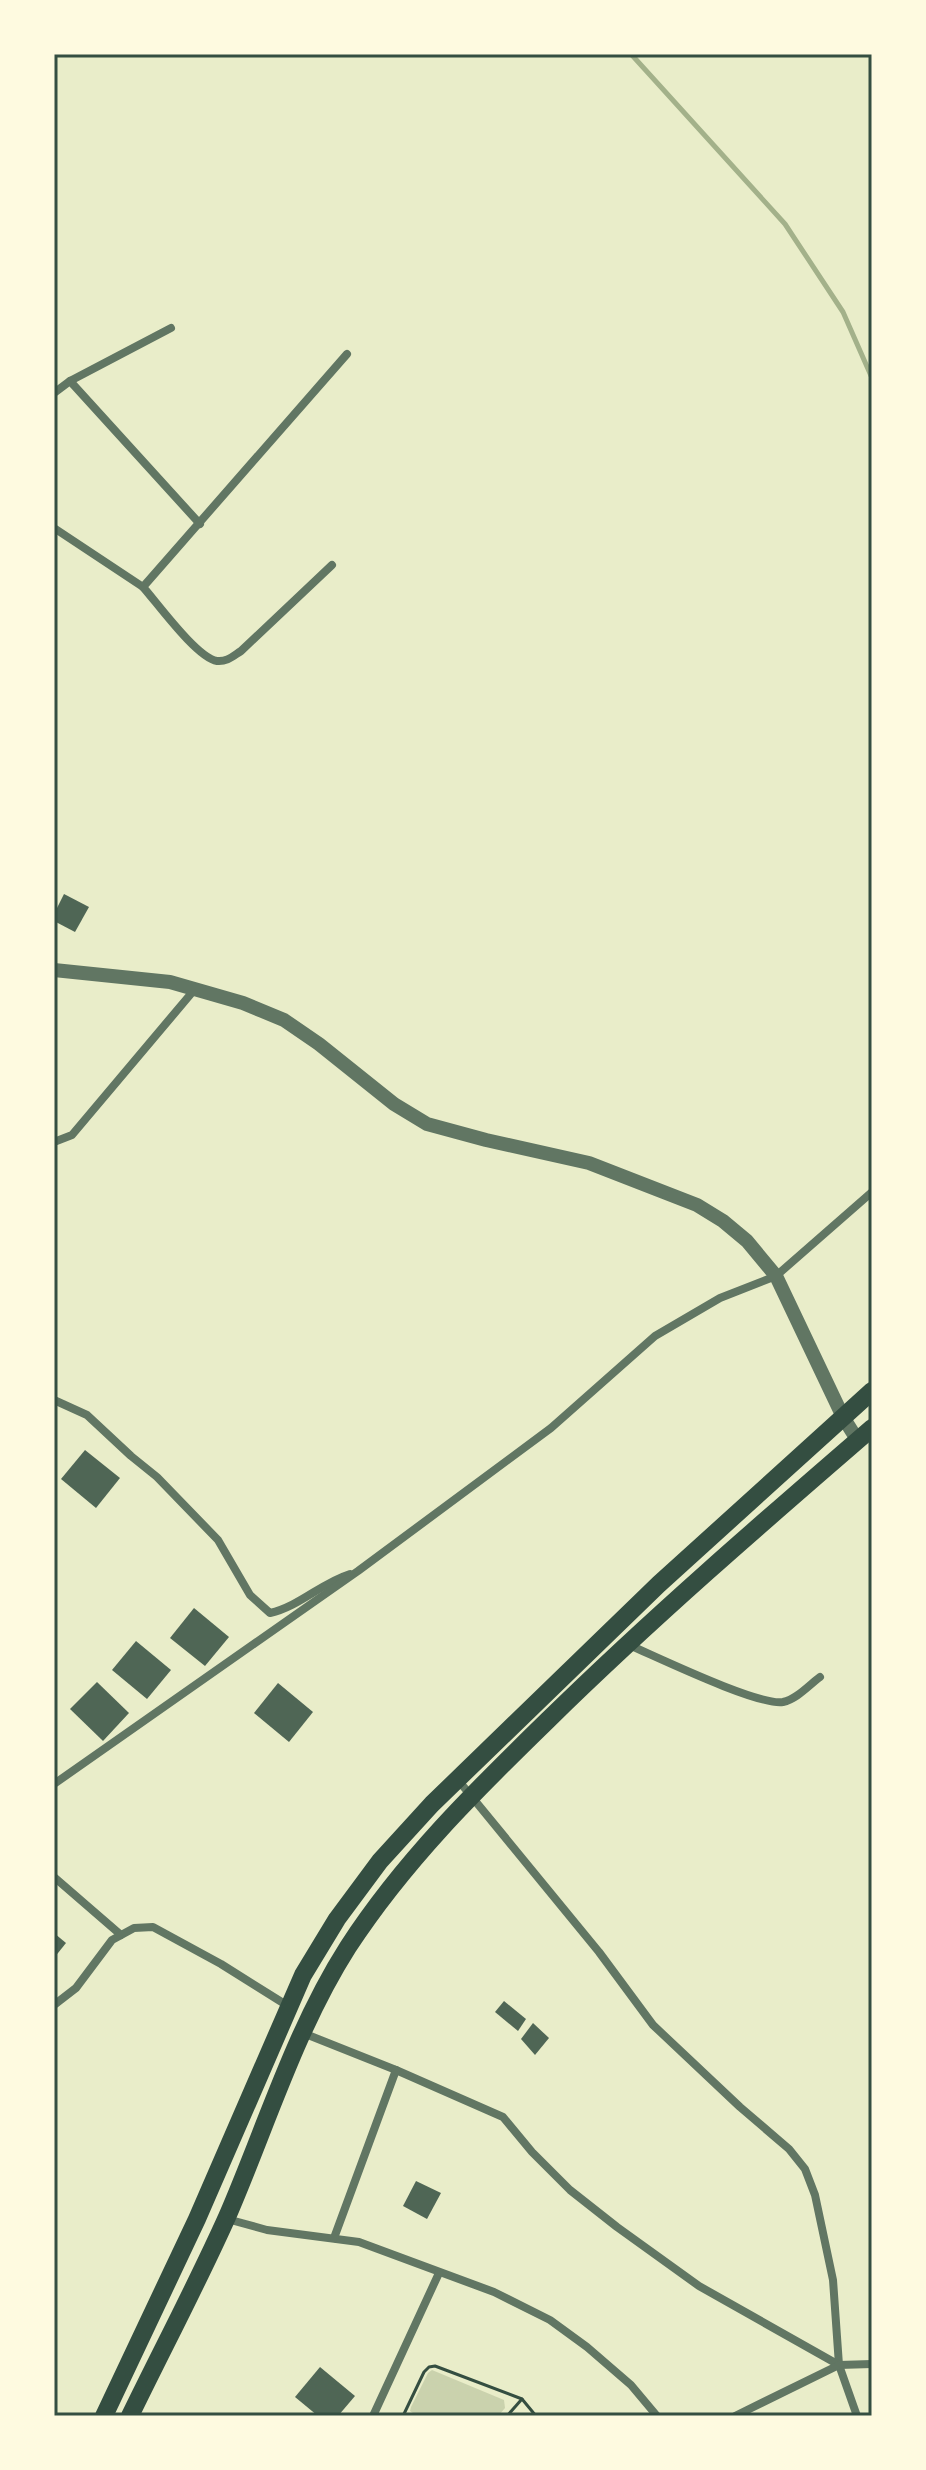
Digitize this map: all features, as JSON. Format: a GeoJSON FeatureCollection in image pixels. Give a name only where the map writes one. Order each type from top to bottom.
{"type":"FeatureCollection","features":[{"type":"Feature","properties":{"kind":"highway"},"geometry":{"type":"LineString","coordinates":[[104,2416],[197,2219],[288,2006],[330,1930],[380,1861],[401,1835],[457,1779],[659,1584],[872,1391]]}},
{"type":"Feature","properties":{"kind":"highway"},"geometry":{"type":"LineString","coordinates":[[130,2416],[226,2219],[314,2008],[348,1947],[404,1868],[472,1794],[628,1644],[865,1434]]}},
{"type":"Feature","properties":{"kind":"street"},"geometry":{"type":"LineString","coordinates":[[54,393],[70,381],[171,328]]}},
{"type":"Feature","properties":{"kind":"street"},"geometry":{"type":"LineString","coordinates":[[143,587],[347,354]]}},
{"type":"Feature","properties":{"kind":"street"},"geometry":{"type":"LineString","coordinates":[[70,381],[200,524]]}},
{"type":"Feature","properties":{"kind":"street"},"geometry":{"type":"LineString","coordinates":[[54,528],[143,587],[199,651],[216,661],[227,660],[241,651],[332,565]]}},
{"type":"Feature","properties":{"kind":"street"},"geometry":{"type":"LineString","coordinates":[[54,970],[170,982],[243,1003],[284,1020],[394,1104],[427,1124],[589,1163],[697,1205],[747,1241],[776,1276],[843,1417],[865,1434]]}},
{"type":"Feature","properties":{"kind":"street"},"geometry":{"type":"LineString","coordinates":[[54,1142],[72,1135],[195,989]]}},
{"type":"Feature","properties":{"kind":"street"},"geometry":{"type":"LineString","coordinates":[[54,1784],[358,1571],[551,1428],[655,1336],[720,1298],[776,1276],[872,1192]]}},
{"type":"Feature","properties":{"kind":"street"},"geometry":{"type":"LineString","coordinates":[[54,1400],[87,1415],[169,1488],[218,1540],[250,1595],[270,1613],[286,1609],[337,1578],[358,1571]]}},
{"type":"Feature","properties":{"kind":"street"},"geometry":{"type":"LineString","coordinates":[[628,1644],[685,1670],[766,1700],[782,1702],[793,1698],[820,1677]]}},
{"type":"Feature","properties":{"kind":"street"},"geometry":{"type":"LineString","coordinates":[[457,1779],[599,1952],[653,2025],[789,2149],[805,2169],[815,2195],[833,2280],[839,2365],[857,2416]]}},
{"type":"Feature","properties":{"kind":"street"},"geometry":{"type":"LineString","coordinates":[[54,1877],[121,1935]]}},
{"type":"Feature","properties":{"kind":"street"},"geometry":{"type":"LineString","coordinates":[[54,2005],[76,1988],[112,1940],[134,1928],[153,1927],[221,1964],[288,2006]]}},
{"type":"Feature","properties":{"kind":"street"},"geometry":{"type":"LineString","coordinates":[[303,2033],[503,2117],[570,2190],[617,2227],[699,2286],[839,2365]]}},
{"type":"Feature","properties":{"kind":"street"},"geometry":{"type":"LineString","coordinates":[[334,2238],[396,2070]]}},
{"type":"Feature","properties":{"kind":"street"},"geometry":{"type":"LineString","coordinates":[[226,2219],[267,2230],[359,2242],[494,2292],[550,2320],[587,2347],[631,2385],[657,2416]]}},
{"type":"Feature","properties":{"kind":"street"},"geometry":{"type":"LineString","coordinates":[[373,2416],[439,2273]]}},
{"type":"Feature","properties":{"kind":"street"},"geometry":{"type":"LineString","coordinates":[[735,2416],[839,2365],[872,2364]]}},
{"type":"Feature","properties":{"kind":"path"},"geometry":{"type":"LineString","coordinates":[[405,2415],[429,2367],[472,2379],[522,2399],[536,2416]]}},
{"type":"Feature","properties":{"kind":"path"},"geometry":{"type":"LineString","coordinates":[[507,2416],[522,2399]]}},
{"type":"Feature","properties":{"kind":"green space"},"geometry":{"type":"Polygon","coordinates":[[[432,2370],[504,2400],[505,2408],[498,2416],[416,2415],[410,2411],[411,2407],[432,2370]]]}},
{"type":"Feature","properties":{"kind":"building"},"geometry":{"type":"Polygon","coordinates":[[[64,894],[89,907],[75,932],[54,921],[54,914],[64,894]]]}},
{"type":"Feature","properties":{"kind":"building"},"geometry":{"type":"Polygon","coordinates":[[[85,1450],[120,1478],[96,1508],[61,1479],[85,1450]]]}},
{"type":"Feature","properties":{"kind":"building"},"geometry":{"type":"Polygon","coordinates":[[[194,1608],[229,1637],[205,1666],[170,1638],[194,1608]]]}},
{"type":"Feature","properties":{"kind":"building"},"geometry":{"type":"Polygon","coordinates":[[[136,1641],[171,1670],[147,1699],[112,1670],[136,1641]]]}},
{"type":"Feature","properties":{"kind":"building"},"geometry":{"type":"Polygon","coordinates":[[[97,1682],[129,1713],[103,1741],[70,1709],[97,1682]]]}},
{"type":"Feature","properties":{"kind":"building"},"geometry":{"type":"Polygon","coordinates":[[[278,1683],[313,1712],[289,1742],[254,1713],[278,1683]]]}},
{"type":"Feature","properties":{"kind":"building"},"geometry":{"type":"Polygon","coordinates":[[[54,1933],[66,1943],[54,1958],[54,1933]]]}},
{"type":"Feature","properties":{"kind":"building"},"geometry":{"type":"Polygon","coordinates":[[[504,2001],[526,2019],[518,2031],[495,2012],[504,2001]]]}},
{"type":"Feature","properties":{"kind":"building"},"geometry":{"type":"Polygon","coordinates":[[[533,2023],[549,2038],[535,2055],[521,2039],[533,2023]]]}},
{"type":"Feature","properties":{"kind":"building"},"geometry":{"type":"Polygon","coordinates":[[[416,2181],[441,2193],[427,2219],[403,2206],[416,2181]]]}},
{"type":"Feature","properties":{"kind":"building"},"geometry":{"type":"Polygon","coordinates":[[[320,2367],[355,2396],[338,2416],[318,2416],[295,2397],[320,2367]]]}},
{"type":"Feature","properties":{"kind":"waterway"},"geometry":{"type":"LineString","coordinates":[[631,54],[785,224],[843,312],[872,378]]}}]}
